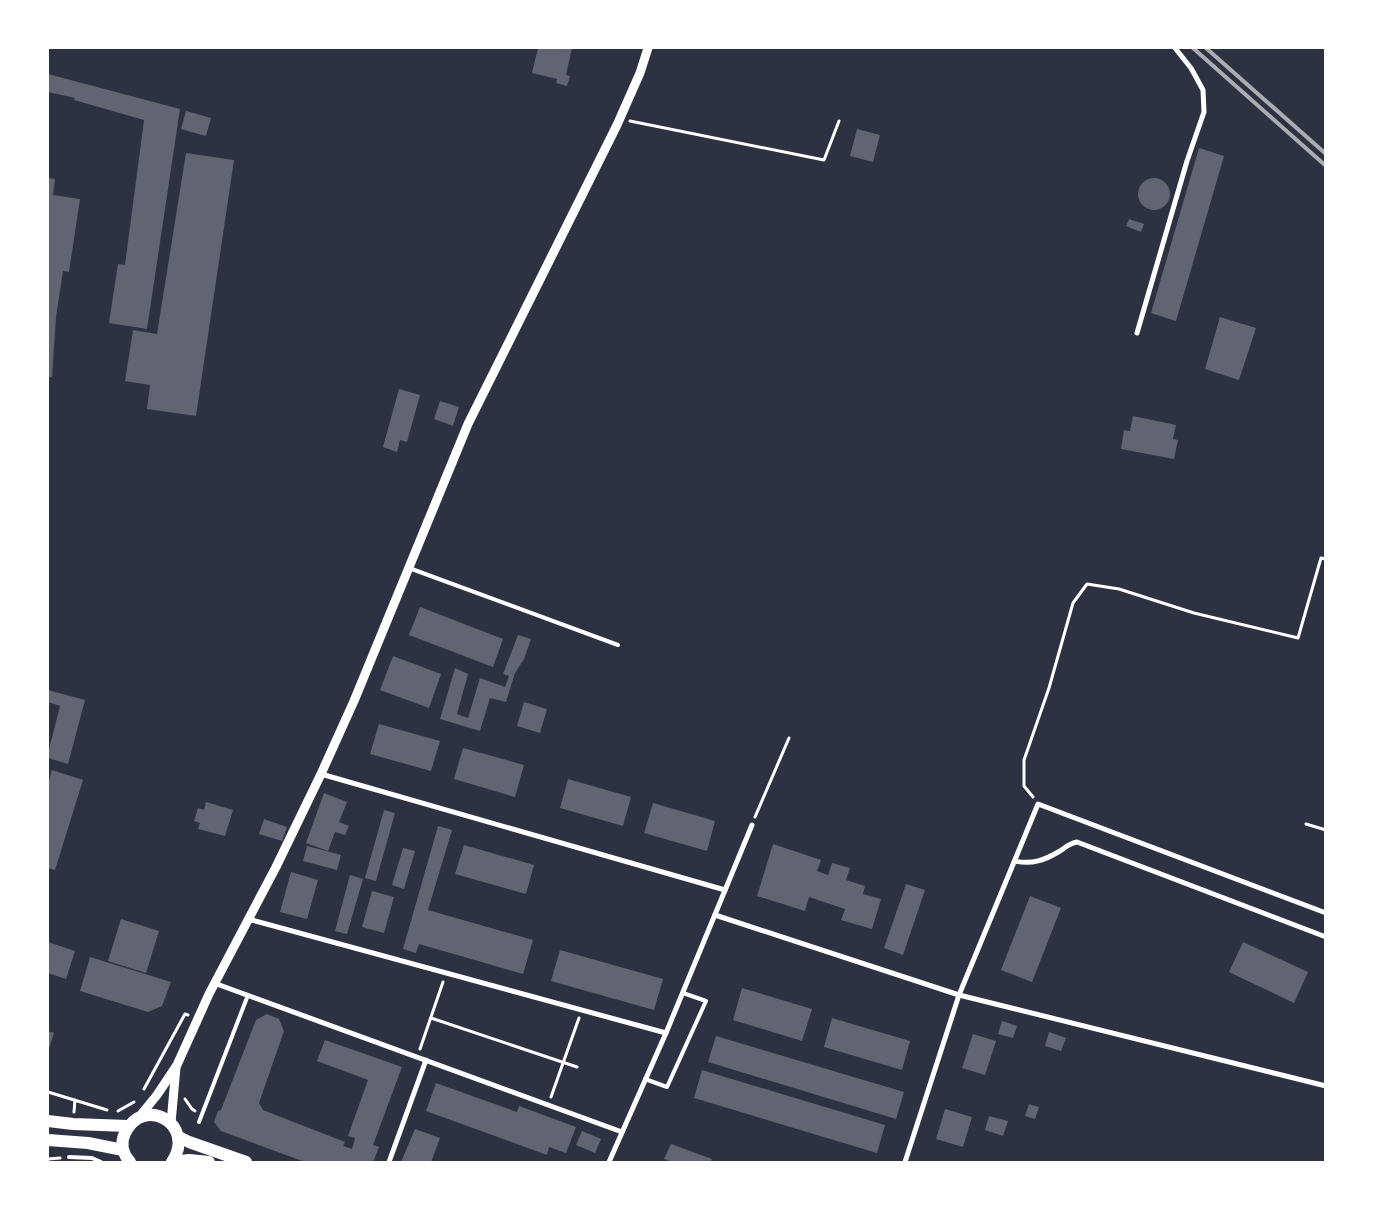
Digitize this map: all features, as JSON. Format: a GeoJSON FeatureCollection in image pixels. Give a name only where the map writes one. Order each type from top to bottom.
{"type":"FeatureCollection","features":[{"type":"Feature","properties":{"kind":"main road"},"geometry":{"type":"LineString","coordinates":[[48,1120],[72,1124],[133,1122],[146,1115],[164,1118],[171,1123],[179,1137],[179,1146],[172,1162]]}},
{"type":"Feature","properties":{"kind":"main road"},"geometry":{"type":"LineString","coordinates":[[130,1162],[123,1150],[123,1137],[133,1122]]}},
{"type":"Feature","properties":{"kind":"main road"},"geometry":{"type":"LineString","coordinates":[[179,1137],[246,1162]]}},
{"type":"Feature","properties":{"kind":"main road"},"geometry":{"type":"LineString","coordinates":[[48,1140],[88,1143],[123,1150]]}},
{"type":"Feature","properties":{"kind":"main road"},"geometry":{"type":"LineString","coordinates":[[172,1162],[189,1160],[209,1162]]}},
{"type":"Feature","properties":{"kind":"street"},"geometry":{"type":"LineString","coordinates":[[133,1122],[157,1095],[177,1065],[214,983],[276,867],[321,774],[468,424],[619,119],[640,73],[648,48]]}},
{"type":"Feature","properties":{"kind":"street"},"geometry":{"type":"LineString","coordinates":[[1137,333],[1187,161],[1204,112],[1203,90],[1191,68],[1174,48]]}},
{"type":"Feature","properties":{"kind":"street"},"geometry":{"type":"LineString","coordinates":[[321,774],[725,890]]}},
{"type":"Feature","properties":{"kind":"street"},"geometry":{"type":"LineString","coordinates":[[905,1162],[959,995],[1038,804],[1326,913]]}},
{"type":"Feature","properties":{"kind":"street"},"geometry":{"type":"LineString","coordinates":[[609,1162],[683,993],[752,825]]}},
{"type":"Feature","properties":{"kind":"street"},"geometry":{"type":"LineString","coordinates":[[1015,861],[1026,864],[1043,861],[1072,843],[1077,842],[1326,937]]}},
{"type":"Feature","properties":{"kind":"street"},"geometry":{"type":"LineString","coordinates":[[715,915],[959,995],[1326,1086]]}},
{"type":"Feature","properties":{"kind":"street"},"geometry":{"type":"LineString","coordinates":[[248,919],[666,1032]]}},
{"type":"Feature","properties":{"kind":"street"},"geometry":{"type":"LineString","coordinates":[[214,983],[622,1132]]}},
{"type":"Feature","properties":{"kind":"street"},"geometry":{"type":"LineString","coordinates":[[389,1162],[426,1060]]}},
{"type":"Feature","properties":{"kind":"street"},"geometry":{"type":"LineString","coordinates":[[171,1123],[177,1065]]}},
{"type":"Feature","properties":{"kind":"lane"},"geometry":{"type":"LineString","coordinates":[[409,568],[618,645]]}},
{"type":"Feature","properties":{"kind":"lane"},"geometry":{"type":"LineString","coordinates":[[645,1079],[668,1087],[706,1001],[683,993]]}},
{"type":"Feature","properties":{"kind":"lane"},"geometry":{"type":"LineString","coordinates":[[200,1122],[248,995]]}},
{"type":"Feature","properties":{"kind":"lane"},"geometry":{"type":"LineString","coordinates":[[68,1157],[92,1158],[101,1162]]}},
{"type":"Feature","properties":{"kind":"path"},"geometry":{"type":"LineString","coordinates":[[619,119],[824,160],[838,121]]}},
{"type":"Feature","properties":{"kind":"path"},"geometry":{"type":"LineString","coordinates":[[1038,804],[1024,786],[1024,760],[1049,688],[1073,603],[1087,584],[1119,589],[1194,613],[1298,638],[1321,558],[1326,559]]}},
{"type":"Feature","properties":{"kind":"path"},"geometry":{"type":"LineString","coordinates":[[752,825],[789,738]]}},
{"type":"Feature","properties":{"kind":"path"},"geometry":{"type":"LineString","coordinates":[[1306,824],[1326,830]]}},
{"type":"Feature","properties":{"kind":"path"},"geometry":{"type":"LineString","coordinates":[[417,1057],[446,974]]}},
{"type":"Feature","properties":{"kind":"path"},"geometry":{"type":"LineString","coordinates":[[548,1105],[582,1010]]}},
{"type":"Feature","properties":{"kind":"path"},"geometry":{"type":"LineString","coordinates":[[143,1092],[185,1014],[197,1019]]}},
{"type":"Feature","properties":{"kind":"path"},"geometry":{"type":"LineString","coordinates":[[430,1018],[577,1067]]}},
{"type":"Feature","properties":{"kind":"path"},"geometry":{"type":"LineString","coordinates":[[48,1092],[115,1112],[138,1099]]}},
{"type":"Feature","properties":{"kind":"building"},"geometry":{"type":"Polygon","coordinates":[[[538,48],[572,48],[566,75],[570,76],[567,86],[556,83],[557,79],[532,73],[538,48]]]}},
{"type":"Feature","properties":{"kind":"building"},"geometry":{"type":"Polygon","coordinates":[[[48,74],[180,109],[147,329],[109,323],[118,264],[125,265],[144,120],[74,100],[75,98],[48,92],[48,74]]]}},
{"type":"Feature","properties":{"kind":"building"},"geometry":{"type":"Polygon","coordinates":[[[186,111],[211,118],[206,136],[181,129],[186,111]]]}},
{"type":"Feature","properties":{"kind":"building"},"geometry":{"type":"Polygon","coordinates":[[[857,129],[880,135],[873,162],[850,156],[857,129]]]}},
{"type":"Feature","properties":{"kind":"building"},"geometry":{"type":"Polygon","coordinates":[[[1199,148],[1224,156],[1176,321],[1151,313],[1199,148]]]}},
{"type":"Feature","properties":{"kind":"building"},"geometry":{"type":"Polygon","coordinates":[[[186,153],[234,160],[196,416],[147,409],[150,385],[125,381],[133,330],[157,334],[186,153]]]}},
{"type":"Feature","properties":{"kind":"building"},"geometry":{"type":"Polygon","coordinates":[[[48,178],[55,179],[53,195],[80,199],[69,272],[63,271],[56,317],[52,377],[48,377],[48,178]]]}},
{"type":"Feature","properties":{"kind":"building"},"geometry":{"type":"Polygon","coordinates":[[[1154,178],[1160,179],[1165,183],[1169,188],[1169,200],[1165,205],[1160,209],[1154,210],[1148,209],[1143,205],[1139,200],[1138,194],[1139,188],[1143,183],[1148,179],[1154,178]]]}},
{"type":"Feature","properties":{"kind":"building"},"geometry":{"type":"Polygon","coordinates":[[[1129,219],[1144,224],[1141,232],[1126,226],[1129,219]]]}},
{"type":"Feature","properties":{"kind":"building"},"geometry":{"type":"Polygon","coordinates":[[[1220,317],[1256,328],[1239,380],[1205,369],[1220,317]]]}},
{"type":"Feature","properties":{"kind":"building"},"geometry":{"type":"Polygon","coordinates":[[[399,389],[420,395],[407,442],[400,440],[397,452],[383,447],[399,389]]]}},
{"type":"Feature","properties":{"kind":"building"},"geometry":{"type":"Polygon","coordinates":[[[440,401],[459,407],[453,426],[434,419],[440,401]]]}},
{"type":"Feature","properties":{"kind":"building"},"geometry":{"type":"Polygon","coordinates":[[[1133,416],[1176,425],[1173,439],[1178,440],[1174,459],[1121,449],[1124,430],[1130,431],[1133,416]]]}},
{"type":"Feature","properties":{"kind":"building"},"geometry":{"type":"Polygon","coordinates":[[[420,607],[503,639],[493,667],[409,635],[420,607]]]}},
{"type":"Feature","properties":{"kind":"building"},"geometry":{"type":"Polygon","coordinates":[[[518,635],[531,639],[524,659],[515,673],[506,702],[490,698],[480,731],[440,719],[455,668],[468,674],[457,714],[468,718],[480,678],[505,687],[509,676],[503,674],[518,635]]]}},
{"type":"Feature","properties":{"kind":"building"},"geometry":{"type":"Polygon","coordinates":[[[393,656],[441,674],[429,708],[380,690],[393,656]]]}},
{"type":"Feature","properties":{"kind":"building"},"geometry":{"type":"Polygon","coordinates":[[[48,690],[85,700],[68,764],[48,758],[60,706],[48,702],[48,690]]]}},
{"type":"Feature","properties":{"kind":"building"},"geometry":{"type":"Polygon","coordinates":[[[524,702],[547,709],[540,733],[517,726],[524,702]]]}},
{"type":"Feature","properties":{"kind":"building"},"geometry":{"type":"Polygon","coordinates":[[[379,724],[440,741],[431,771],[370,754],[379,724]]]}},
{"type":"Feature","properties":{"kind":"building"},"geometry":{"type":"Polygon","coordinates":[[[463,748],[524,765],[515,797],[454,779],[463,748]]]}},
{"type":"Feature","properties":{"kind":"building"},"geometry":{"type":"Polygon","coordinates":[[[52,770],[83,780],[55,870],[48,868],[48,783],[52,770]]]}},
{"type":"Feature","properties":{"kind":"building"},"geometry":{"type":"Polygon","coordinates":[[[568,779],[631,797],[623,826],[560,808],[568,779]]]}},
{"type":"Feature","properties":{"kind":"building"},"geometry":{"type":"Polygon","coordinates":[[[324,793],[347,802],[339,822],[349,826],[345,835],[335,832],[328,851],[306,843],[324,793]]]}},
{"type":"Feature","properties":{"kind":"building"},"geometry":{"type":"Polygon","coordinates":[[[206,802],[233,810],[225,836],[198,829],[200,823],[194,821],[198,808],[204,810],[206,802]]]}},
{"type":"Feature","properties":{"kind":"building"},"geometry":{"type":"Polygon","coordinates":[[[653,803],[715,821],[707,851],[644,833],[653,803]]]}},
{"type":"Feature","properties":{"kind":"building"},"geometry":{"type":"Polygon","coordinates":[[[384,810],[395,813],[376,881],[365,878],[384,810]]]}},
{"type":"Feature","properties":{"kind":"building"},"geometry":{"type":"Polygon","coordinates":[[[264,819],[287,827],[282,841],[259,834],[264,819]]]}},
{"type":"Feature","properties":{"kind":"building"},"geometry":{"type":"Polygon","coordinates":[[[438,826],[452,830],[428,910],[533,940],[523,974],[419,944],[416,953],[403,949],[438,826]]]}},
{"type":"Feature","properties":{"kind":"building"},"geometry":{"type":"Polygon","coordinates":[[[773,844],[821,860],[817,871],[828,875],[832,863],[850,868],[846,880],[865,886],[863,894],[881,899],[872,929],[841,920],[845,909],[809,897],[805,911],[757,896],[773,844]]]}},
{"type":"Feature","properties":{"kind":"building"},"geometry":{"type":"Polygon","coordinates":[[[464,845],[534,865],[526,894],[455,874],[464,845]]]}},
{"type":"Feature","properties":{"kind":"building"},"geometry":{"type":"Polygon","coordinates":[[[307,846],[341,855],[337,870],[303,861],[307,846]]]}},
{"type":"Feature","properties":{"kind":"building"},"geometry":{"type":"Polygon","coordinates":[[[403,848],[415,851],[404,889],[392,885],[403,848]]]}},
{"type":"Feature","properties":{"kind":"building"},"geometry":{"type":"Polygon","coordinates":[[[291,872],[318,880],[307,919],[280,912],[291,872]]]}},
{"type":"Feature","properties":{"kind":"building"},"geometry":{"type":"Polygon","coordinates":[[[350,875],[363,879],[347,934],[335,931],[350,875]]]}},
{"type":"Feature","properties":{"kind":"building"},"geometry":{"type":"Polygon","coordinates":[[[906,884],[925,890],[903,955],[884,948],[906,884]]]}},
{"type":"Feature","properties":{"kind":"building"},"geometry":{"type":"Polygon","coordinates":[[[372,891],[394,897],[384,933],[362,927],[372,891]]]}},
{"type":"Feature","properties":{"kind":"building"},"geometry":{"type":"Polygon","coordinates":[[[1030,896],[1061,908],[1032,982],[1001,970],[1030,896]]]}},
{"type":"Feature","properties":{"kind":"building"},"geometry":{"type":"Polygon","coordinates":[[[121,919],[159,931],[146,973],[108,961],[121,919]]]}},
{"type":"Feature","properties":{"kind":"building"},"geometry":{"type":"Polygon","coordinates":[[[48,942],[75,951],[66,979],[48,973],[48,942]]]}},
{"type":"Feature","properties":{"kind":"building"},"geometry":{"type":"Polygon","coordinates":[[[1243,942],[1308,972],[1294,1003],[1229,972],[1243,942]]]}},
{"type":"Feature","properties":{"kind":"building"},"geometry":{"type":"Polygon","coordinates":[[[560,950],[663,979],[654,1010],[551,981],[560,950]]]}},
{"type":"Feature","properties":{"kind":"building"},"geometry":{"type":"Polygon","coordinates":[[[90,957],[171,982],[162,1006],[148,1012],[80,991],[90,957]]]}},
{"type":"Feature","properties":{"kind":"building"},"geometry":{"type":"Polygon","coordinates":[[[742,988],[812,1009],[802,1041],[733,1020],[742,988]]]}},
{"type":"Feature","properties":{"kind":"building"},"geometry":{"type":"Polygon","coordinates":[[[267,1014],[279,1019],[284,1031],[259,1103],[263,1110],[345,1142],[343,1146],[352,1149],[355,1138],[348,1136],[368,1080],[317,1061],[325,1040],[402,1067],[373,1145],[379,1147],[373,1162],[305,1162],[221,1131],[214,1122],[218,1111],[221,1110],[256,1020],[267,1014]]]}},
{"type":"Feature","properties":{"kind":"building"},"geometry":{"type":"Polygon","coordinates":[[[832,1018],[910,1041],[902,1070],[824,1047],[832,1018]]]}},
{"type":"Feature","properties":{"kind":"building"},"geometry":{"type":"Polygon","coordinates":[[[1002,1021],[1017,1026],[1013,1038],[998,1034],[1002,1021]]]}},
{"type":"Feature","properties":{"kind":"building"},"geometry":{"type":"Polygon","coordinates":[[[48,1031],[54,1033],[48,1052],[48,1031]]]}},
{"type":"Feature","properties":{"kind":"building"},"geometry":{"type":"Polygon","coordinates":[[[1049,1032],[1066,1038],[1061,1051],[1045,1046],[1049,1032]]]}},
{"type":"Feature","properties":{"kind":"building"},"geometry":{"type":"Polygon","coordinates":[[[973,1034],[996,1041],[985,1075],[962,1068],[973,1034]]]}},
{"type":"Feature","properties":{"kind":"building"},"geometry":{"type":"Polygon","coordinates":[[[716,1036],[904,1092],[896,1119],[708,1062],[716,1036]]]}},
{"type":"Feature","properties":{"kind":"building"},"geometry":{"type":"Polygon","coordinates":[[[702,1070],[885,1125],[877,1153],[694,1098],[702,1070]]]}},
{"type":"Feature","properties":{"kind":"building"},"geometry":{"type":"Polygon","coordinates":[[[436,1083],[517,1112],[519,1106],[576,1127],[566,1153],[549,1147],[547,1155],[426,1111],[436,1083]]]}},
{"type":"Feature","properties":{"kind":"building"},"geometry":{"type":"Polygon","coordinates":[[[1029,1104],[1039,1107],[1035,1119],[1025,1116],[1029,1104]]]}},
{"type":"Feature","properties":{"kind":"building"},"geometry":{"type":"Polygon","coordinates":[[[945,1109],[972,1117],[963,1147],[936,1139],[945,1109]]]}},
{"type":"Feature","properties":{"kind":"building"},"geometry":{"type":"Polygon","coordinates":[[[989,1116],[1008,1121],[1003,1136],[985,1130],[989,1116]]]}},
{"type":"Feature","properties":{"kind":"building"},"geometry":{"type":"Polygon","coordinates":[[[415,1129],[440,1138],[431,1162],[401,1162],[415,1129]]]}},
{"type":"Feature","properties":{"kind":"building"},"geometry":{"type":"Polygon","coordinates":[[[582,1131],[601,1139],[595,1153],[576,1145],[582,1131]]]}},
{"type":"Feature","properties":{"kind":"building"},"geometry":{"type":"Polygon","coordinates":[[[671,1144],[712,1159],[710,1162],[673,1162],[664,1159],[671,1144]]]}},
{"type":"Feature","properties":{"kind":"railway"},"geometry":{"type":"LineString","coordinates":[[1193,48],[1326,166]]}},
{"type":"Feature","properties":{"kind":"railway"},"geometry":{"type":"LineString","coordinates":[[1206,48],[1326,154]]}}]}
